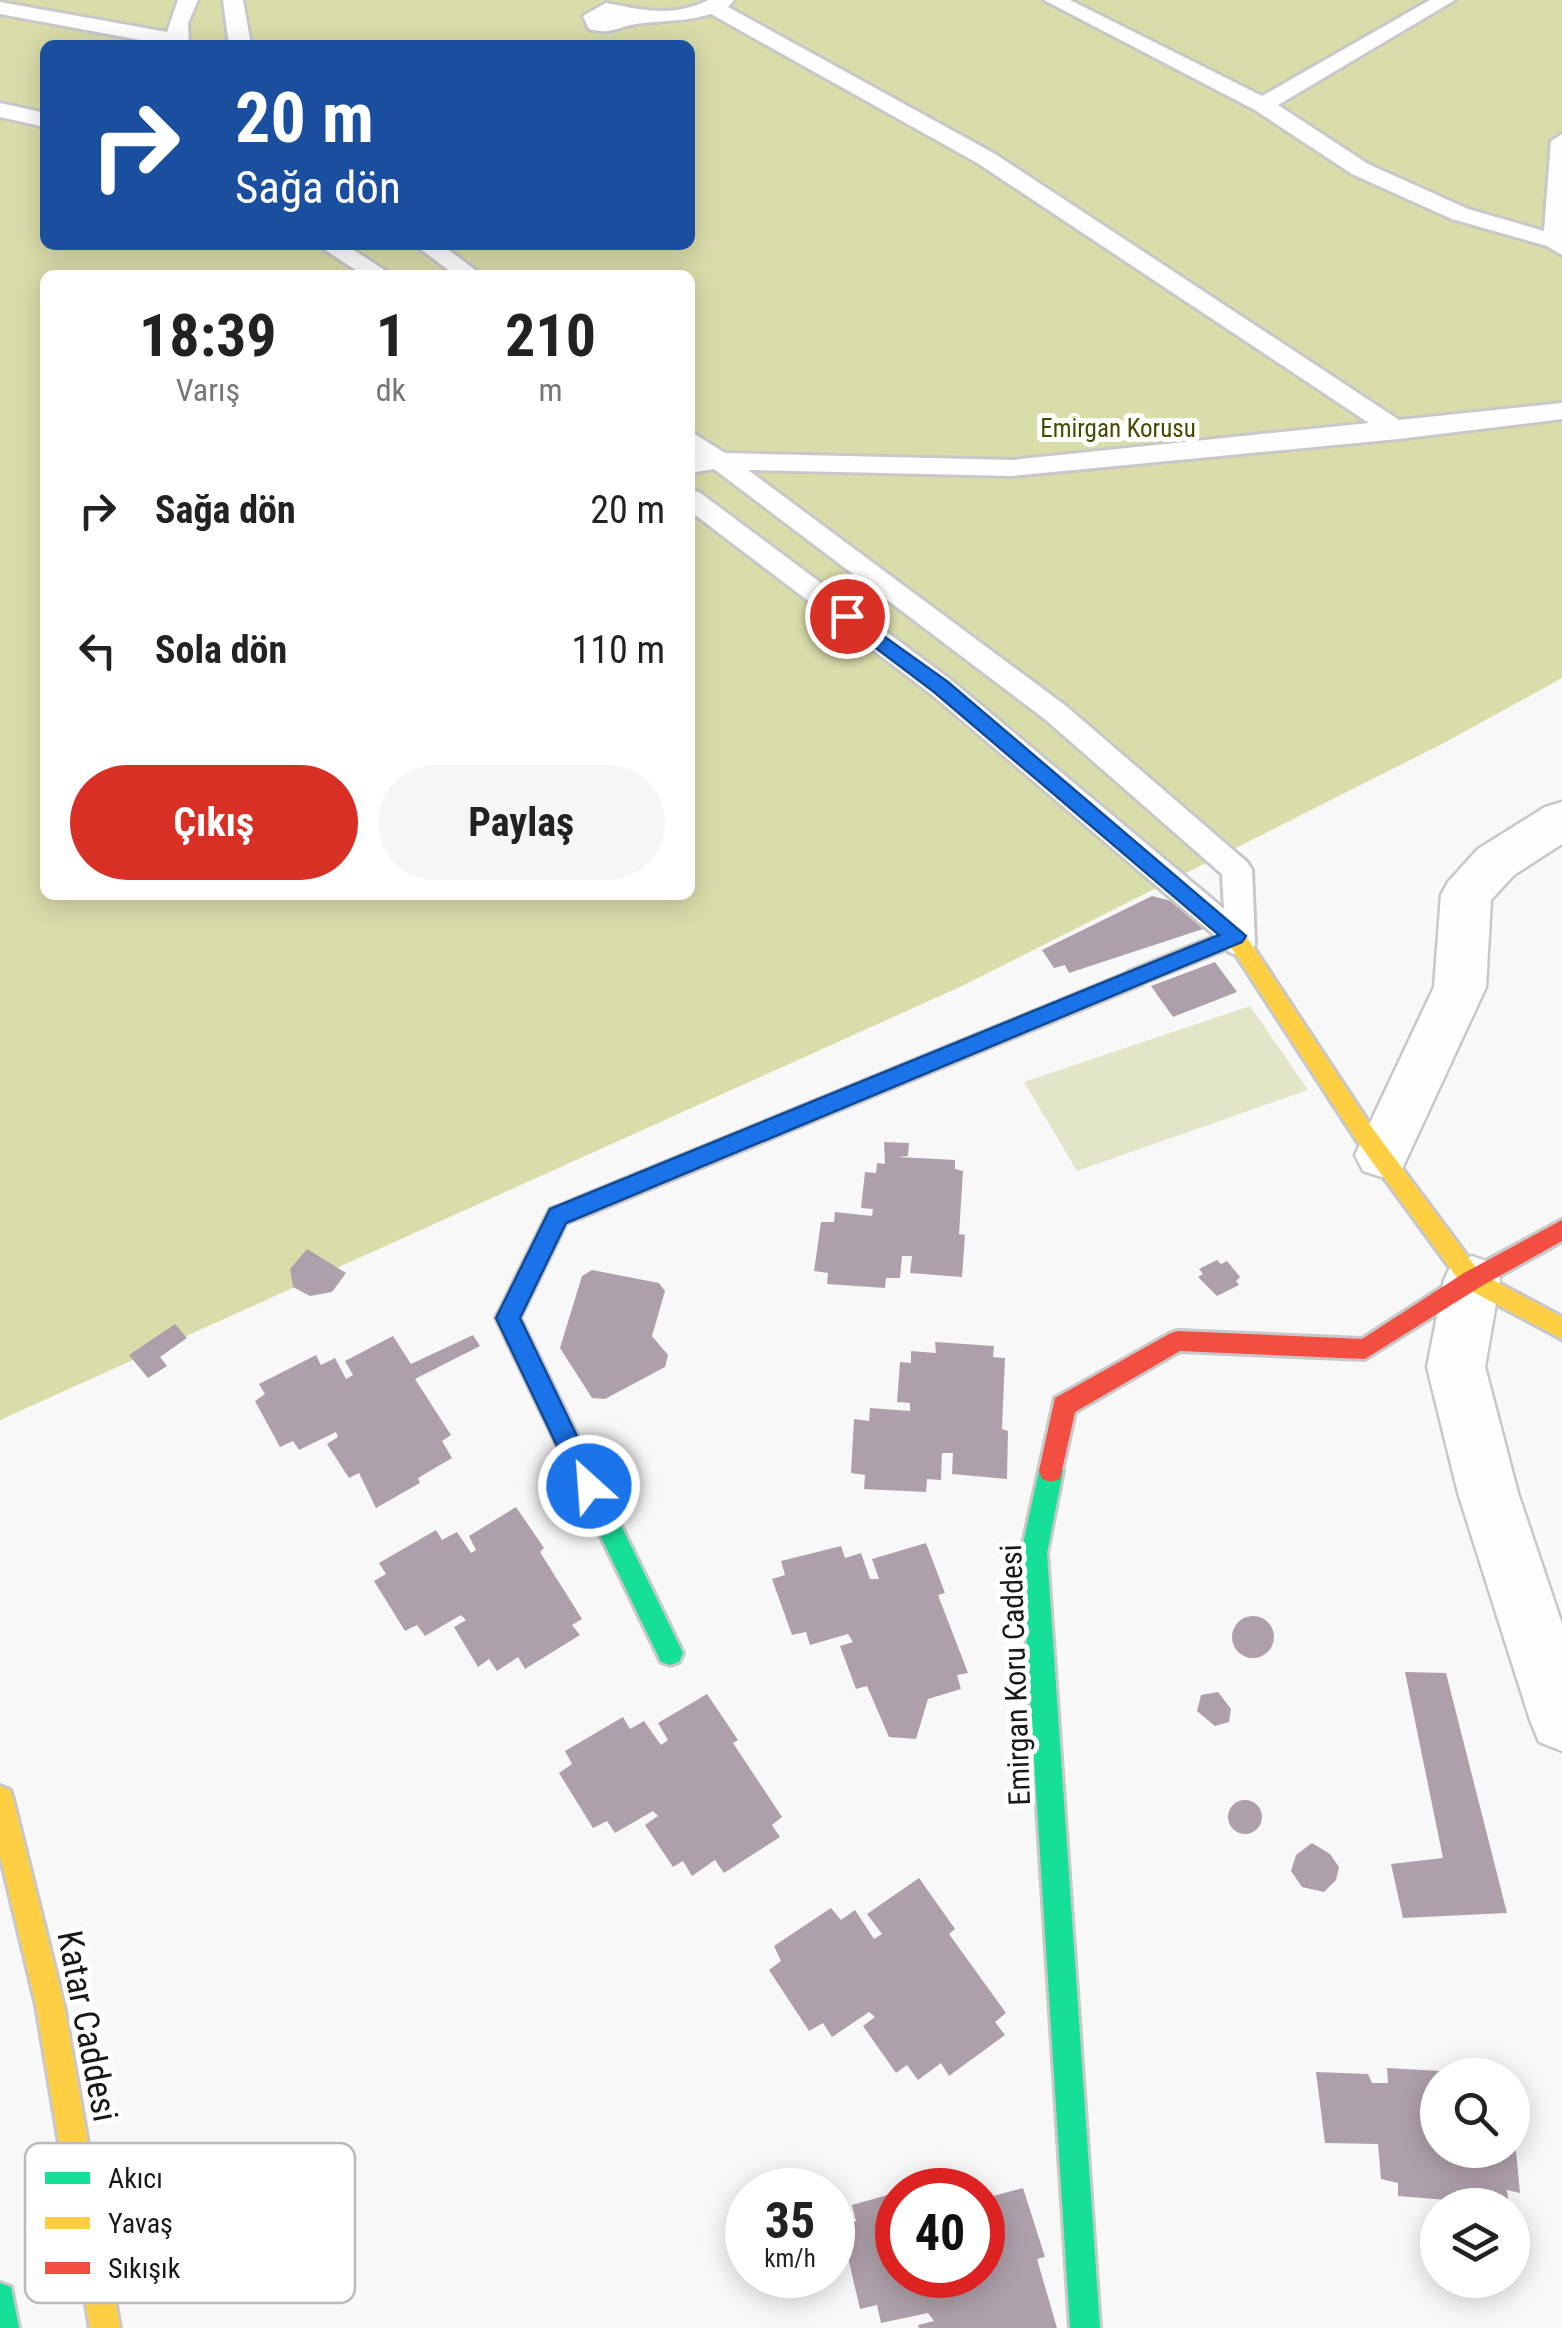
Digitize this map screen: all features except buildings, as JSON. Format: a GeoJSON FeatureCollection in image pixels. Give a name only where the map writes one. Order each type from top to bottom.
{"type":"FeatureCollection","features":[{"type":"Feature","properties":{"kind":"street"},"geometry":{"type":"LineString","coordinates":[[1382,1155],[1460,988],[1466,895],[1496,862],[1562,820]]}},
{"type":"Feature","properties":{"kind":"street"},"geometry":{"type":"LineString","coordinates":[[670,1653],[508,1318],[558,1216],[1238,940],[1382,1155],[1472,1280],[1562,1330]]}},
{"type":"Feature","properties":{"kind":"street","name":"Emirgan Koru Caddesi"},"geometry":{"type":"LineString","coordinates":[[1085,2328],[1034,1553],[1064,1406],[1177,1340],[1365,1349],[1472,1280],[1562,1230]]}},
{"type":"Feature","properties":{"kind":"street"},"geometry":{"type":"LineString","coordinates":[[1472,1280],[1456,1367],[1488,1492],[1562,1720]]}},
{"type":"Feature","properties":{"kind":"street","name":"Katar Caddesi"},"geometry":{"type":"LineString","coordinates":[[0,1799],[50,2005],[73,2143]]}},
{"type":"Feature","properties":{"kind":"street"},"geometry":{"type":"LineString","coordinates":[[0,2298],[4,2328]]}},
{"type":"Feature","properties":{"kind":"street","name":"Katar Caddesi"},"geometry":{"type":"LineString","coordinates":[[101,2303],[105,2328]]}},
{"type":"Feature","properties":{"kind":"lane"},"geometry":{"type":"LineString","coordinates":[[177,40],[178,24],[188,0]]}},
{"type":"Feature","properties":{"kind":"lane"},"geometry":{"type":"LineString","coordinates":[[232,0],[239,40]]}},
{"type":"Feature","properties":{"kind":"lane"},"geometry":{"type":"LineString","coordinates":[[1054,0],[1263,105],[1360,169],[1460,214],[1559,244],[1562,141]]}},
{"type":"Feature","properties":{"kind":"lane"},"geometry":{"type":"LineString","coordinates":[[1263,105],[1445,0]]}},
{"type":"Feature","properties":{"kind":"lane"},"geometry":{"type":"LineString","coordinates":[[590,40],[617,13],[660,18],[719,4],[987,159],[1398,430]]}},
{"type":"Feature","properties":{"kind":"lane"},"geometry":{"type":"LineString","coordinates":[[0,8],[167,40]]}},
{"type":"Feature","properties":{"kind":"lane"},"geometry":{"type":"LineString","coordinates":[[0,110],[40,119]]}},
{"type":"Feature","properties":{"kind":"lane"},"geometry":{"type":"LineString","coordinates":[[338,250],[372,270]]}},
{"type":"Feature","properties":{"kind":"lane"},"geometry":{"type":"LineString","coordinates":[[435,250],[463,270]]}},
{"type":"Feature","properties":{"kind":"lane"},"geometry":{"type":"LineString","coordinates":[[703,463],[1012,468],[1562,412]]}},
{"type":"Feature","properties":{"kind":"lane"},"geometry":{"type":"LineString","coordinates":[[703,463],[1056,713],[1237,870],[1238,940]]}},
{"type":"Feature","properties":{"kind":"lane"},"geometry":{"type":"LineString","coordinates":[[695,502],[941,687],[1238,940]]}},
{"type":"Feature","properties":{"kind":"green space","name":"Emirgan Korusu"},"geometry":{"type":"Polygon","coordinates":[[[0,0],[1562,0],[1562,678],[1442,744],[964,985],[0,1420],[0,0]]]}},
{"type":"Feature","properties":{"kind":"green space"},"geometry":{"type":"Polygon","coordinates":[[[1250,1006],[1308,1090],[1077,1171],[1024,1082],[1250,1006]]]}},
{"type":"Feature","properties":{"kind":"traffic: fast"},"geometry":{"type":"LineString","coordinates":[[574,1210],[558,1216],[508,1318],[670,1653]]}},
{"type":"Feature","properties":{"kind":"traffic: fast"},"geometry":{"type":"LineString","coordinates":[[1051,1471],[1034,1553],[1085,2328]]}},
{"type":"Feature","properties":{"kind":"traffic: fast"},"geometry":{"type":"LineString","coordinates":[[0,2298],[4,2328]]}},
{"type":"Feature","properties":{"kind":"traffic: slow"},"geometry":{"type":"LineString","coordinates":[[1135,978],[1235,936],[1365,1135],[1472,1280],[1562,1329]]}},
{"type":"Feature","properties":{"kind":"traffic: slow"},"geometry":{"type":"LineString","coordinates":[[0,1799],[50,2005],[73,2143]]}},
{"type":"Feature","properties":{"kind":"traffic: slow"},"geometry":{"type":"LineString","coordinates":[[101,2303],[105,2328]]}},
{"type":"Feature","properties":{"kind":"traffic: jam"},"geometry":{"type":"LineString","coordinates":[[574,1210],[1135,978]]}},
{"type":"Feature","properties":{"kind":"traffic: jam"},"geometry":{"type":"LineString","coordinates":[[1051,1471],[1064,1406],[1177,1341],[1365,1349],[1472,1280],[1562,1230]]}},
{"type":"Feature","properties":{"kind":"route"},"geometry":{"type":"LineString","coordinates":[[589,1486],[508,1318],[558,1216],[1235,936],[941,687],[847,616]]}}]}
